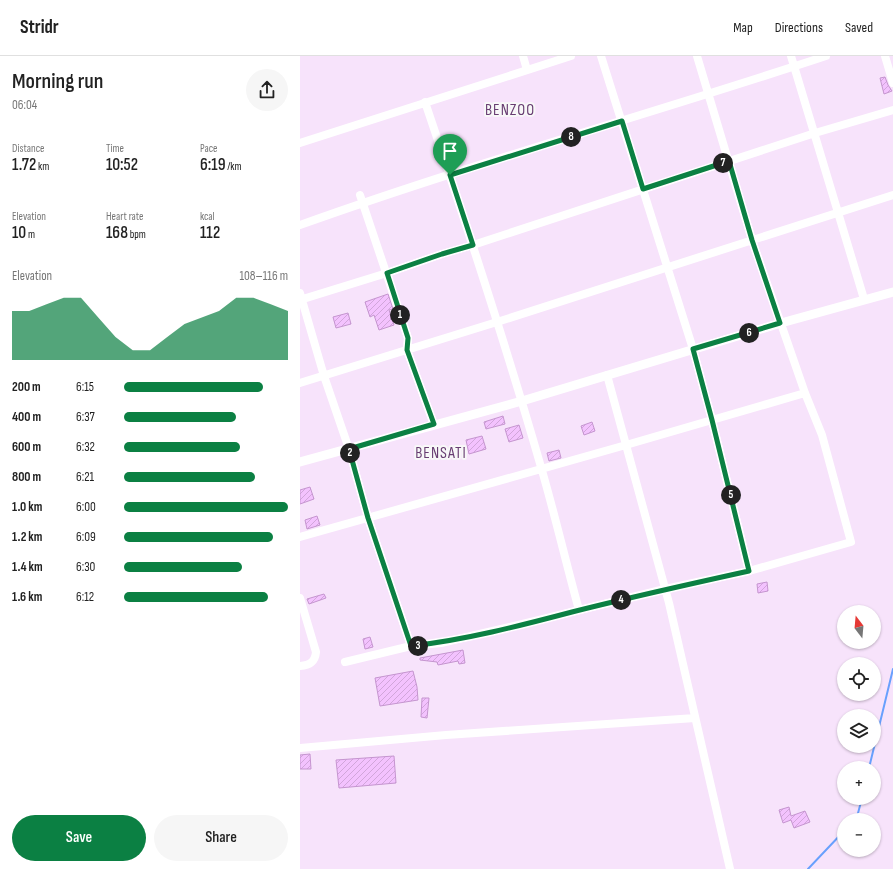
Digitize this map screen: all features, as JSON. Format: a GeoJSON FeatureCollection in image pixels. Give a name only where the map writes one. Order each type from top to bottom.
{"type":"FeatureCollection","features":[{"type":"Feature","properties":{"kind":"street"},"geometry":{"type":"LineString","coordinates":[[523,56],[527,70]]}},
{"type":"Feature","properties":{"kind":"street"},"geometry":{"type":"LineString","coordinates":[[300,143],[571,56]]}},
{"type":"Feature","properties":{"kind":"street"},"geometry":{"type":"LineString","coordinates":[[601,56],[693,349],[749,571]]}},
{"type":"Feature","properties":{"kind":"street"},"geometry":{"type":"LineString","coordinates":[[345,662],[411,646],[441,643],[665,589],[749,571],[851,542],[822,435],[780,323],[752,240],[696,56]]}},
{"type":"Feature","properties":{"kind":"street"},"geometry":{"type":"LineString","coordinates":[[791,56],[864,299]]}},
{"type":"Feature","properties":{"kind":"street"},"geometry":{"type":"LineString","coordinates":[[300,225],[361,199],[450,175],[826,56]]}},
{"type":"Feature","properties":{"kind":"street"},"geometry":{"type":"LineString","coordinates":[[884,56],[893,84]]}},
{"type":"Feature","properties":{"kind":"street"},"geometry":{"type":"LineString","coordinates":[[425,102],[473,245],[522,401],[542,469],[579,610]]}},
{"type":"Feature","properties":{"kind":"street"},"geometry":{"type":"LineString","coordinates":[[411,646],[368,518],[349,449],[324,376],[301,297],[387,273],[814,133],[893,110]]}},
{"type":"Feature","properties":{"kind":"street"},"geometry":{"type":"LineString","coordinates":[[300,383],[497,322],[893,195]]}},
{"type":"Feature","properties":{"kind":"street"},"geometry":{"type":"LineString","coordinates":[[361,199],[408,338],[407,350],[434,424]]}},
{"type":"Feature","properties":{"kind":"street"},"geometry":{"type":"LineString","coordinates":[[300,462],[522,401],[780,323],[893,292]]}},
{"type":"Feature","properties":{"kind":"street"},"geometry":{"type":"LineString","coordinates":[[606,375],[665,589],[730,869]]}},
{"type":"Feature","properties":{"kind":"street"},"geometry":{"type":"LineString","coordinates":[[300,537],[626,445],[805,392]]}},
{"type":"Feature","properties":{"kind":"street"},"geometry":{"type":"LineString","coordinates":[[300,598],[316,652],[312,663],[300,666]]}},
{"type":"Feature","properties":{"kind":"street"},"geometry":{"type":"LineString","coordinates":[[300,748],[454,734],[696,718]]}},
{"type":"Feature","properties":{"kind":"building"},"geometry":{"type":"Polygon","coordinates":[[[885,77],[892,91],[884,94],[880,78],[885,77]]]}},
{"type":"Feature","properties":{"kind":"building"},"geometry":{"type":"Polygon","coordinates":[[[388,294],[393,309],[389,310],[394,325],[379,330],[374,315],[370,317],[365,302],[388,294]]]}},
{"type":"Feature","properties":{"kind":"building"},"geometry":{"type":"Polygon","coordinates":[[[348,313],[351,324],[336,328],[333,317],[348,313]]]}},
{"type":"Feature","properties":{"kind":"building"},"geometry":{"type":"Polygon","coordinates":[[[503,416],[505,424],[486,429],[484,422],[503,416]]]}},
{"type":"Feature","properties":{"kind":"building"},"geometry":{"type":"Polygon","coordinates":[[[592,422],[595,431],[584,435],[581,426],[592,422]]]}},
{"type":"Feature","properties":{"kind":"building"},"geometry":{"type":"Polygon","coordinates":[[[519,425],[523,438],[509,442],[505,429],[519,425]]]}},
{"type":"Feature","properties":{"kind":"building"},"geometry":{"type":"Polygon","coordinates":[[[482,436],[486,449],[469,454],[466,440],[482,436]]]}},
{"type":"Feature","properties":{"kind":"building"},"geometry":{"type":"Polygon","coordinates":[[[559,450],[561,458],[549,461],[547,453],[559,450]]]}},
{"type":"Feature","properties":{"kind":"building"},"geometry":{"type":"Polygon","coordinates":[[[310,487],[314,499],[300,504],[300,490],[310,487]]]}},
{"type":"Feature","properties":{"kind":"building"},"geometry":{"type":"Polygon","coordinates":[[[317,516],[320,525],[307,529],[305,520],[317,516]]]}},
{"type":"Feature","properties":{"kind":"building"},"geometry":{"type":"Polygon","coordinates":[[[767,582],[768,591],[758,593],[757,584],[767,582]]]}},
{"type":"Feature","properties":{"kind":"building"},"geometry":{"type":"Polygon","coordinates":[[[324,594],[326,598],[309,604],[307,599],[324,594]]]}},
{"type":"Feature","properties":{"kind":"building"},"geometry":{"type":"Polygon","coordinates":[[[370,637],[373,647],[365,649],[363,639],[370,637]]]}},
{"type":"Feature","properties":{"kind":"building"},"geometry":{"type":"Polygon","coordinates":[[[463,650],[465,663],[459,664],[458,661],[438,665],[437,662],[420,660],[420,658],[463,650]]]}},
{"type":"Feature","properties":{"kind":"building"},"geometry":{"type":"Polygon","coordinates":[[[413,671],[417,687],[418,700],[380,706],[375,678],[413,671]]]}},
{"type":"Feature","properties":{"kind":"building"},"geometry":{"type":"Polygon","coordinates":[[[422,698],[429,698],[427,718],[421,717],[422,698]]]}},
{"type":"Feature","properties":{"kind":"building"},"geometry":{"type":"Polygon","coordinates":[[[310,754],[311,769],[300,769],[300,755],[310,754]]]}},
{"type":"Feature","properties":{"kind":"building"},"geometry":{"type":"Polygon","coordinates":[[[394,756],[396,783],[339,788],[336,760],[394,756]]]}},
{"type":"Feature","properties":{"kind":"building"},"geometry":{"type":"Polygon","coordinates":[[[789,807],[791,816],[805,811],[810,822],[794,828],[791,820],[783,823],[779,810],[789,807]]]}},
{"type":"Feature","properties":{"kind":"waterway"},"geometry":{"type":"LineString","coordinates":[[871,761],[893,669]]}},
{"type":"Feature","properties":{"kind":"waterway"},"geometry":{"type":"LineString","coordinates":[[858,813],[860,805]]}},
{"type":"Feature","properties":{"kind":"waterway"},"geometry":{"type":"LineString","coordinates":[[808,869],[837,838]]}},
{"type":"Feature","properties":{"kind":"district","name":"BENZOO"},"geometry":{"type":"Point","coordinates":[510,110]}},
{"type":"Feature","properties":{"kind":"district","name":"BENSATI"},"geometry":{"type":"Point","coordinates":[441,453]}},
{"type":"Feature","properties":{"kind":"route"},"geometry":{"type":"LineString","coordinates":[[622,121],[643,189],[729,161],[752,240],[780,323],[693,349],[749,571],[665,589],[441,643],[411,646],[368,518],[349,449],[434,424],[407,350],[408,338],[387,273],[473,245],[450,175],[622,121]]}}]}
